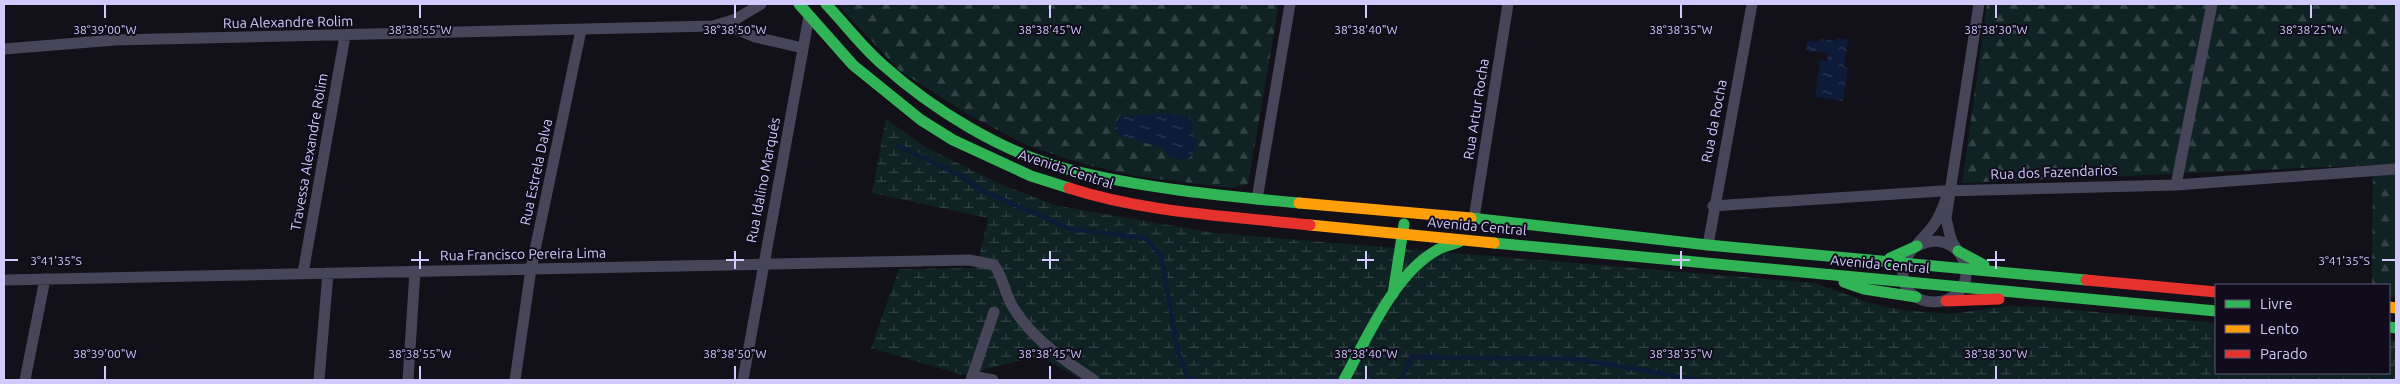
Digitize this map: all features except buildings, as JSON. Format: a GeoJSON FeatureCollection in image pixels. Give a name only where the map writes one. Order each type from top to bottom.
{"type":"FeatureCollection","features":[{"type":"Feature","properties":{"kind":"main road","name":"Avenida Central"},"geometry":{"type":"LineString","coordinates":[[799,4],[853,65],[921,120],[953,140],[1031,176],[1096,196],[1174,210],[1378,232],[2215,311]]}},
{"type":"Feature","properties":{"kind":"main road","name":"Avenida Central"},"geometry":{"type":"LineString","coordinates":[[826,4],[882,65],[938,108],[985,135],[1027,155],[1066,169],[1177,190],[1258,200],[1474,218],[1708,245],[2215,292]]}},
{"type":"Feature","properties":{"kind":"main road"},"geometry":{"type":"LineString","coordinates":[[1392,296],[1406,212]]}},
{"type":"Feature","properties":{"kind":"main road"},"geometry":{"type":"LineString","coordinates":[[1378,232],[1392,248],[1396,271]]}},
{"type":"Feature","properties":{"kind":"main road"},"geometry":{"type":"LineString","coordinates":[[1344,380],[1392,296],[1423,260],[1436,250],[1466,240]]}},
{"type":"Feature","properties":{"kind":"main road"},"geometry":{"type":"LineString","coordinates":[[1878,260],[1898,256],[1917,246]]}},
{"type":"Feature","properties":{"kind":"main road"},"geometry":{"type":"LineString","coordinates":[[1958,252],[1991,268],[2026,273]]}},
{"type":"Feature","properties":{"kind":"main road"},"geometry":{"type":"LineString","coordinates":[[1815,274],[1864,289],[1916,297]]}},
{"type":"Feature","properties":{"kind":"main road"},"geometry":{"type":"LineString","coordinates":[[1946,301],[1994,299],[2035,294]]}},
{"type":"Feature","properties":{"kind":"street","name":"Rua Alexandre Rolim"},"geometry":{"type":"LineString","coordinates":[[4,48],[115,40],[699,27],[724,24],[761,4]]}},
{"type":"Feature","properties":{"kind":"street"},"geometry":{"type":"LineString","coordinates":[[1258,200],[1290,4]]}},
{"type":"Feature","properties":{"kind":"street","name":"Rua Artur Rocha"},"geometry":{"type":"LineString","coordinates":[[1474,218],[1508,4]]}},
{"type":"Feature","properties":{"kind":"street","name":"Rua da Rocha"},"geometry":{"type":"LineString","coordinates":[[1708,245],[1713,206],[1752,4]]}},
{"type":"Feature","properties":{"kind":"street"},"geometry":{"type":"LineString","coordinates":[[1949,191],[1940,216],[1904,262],[1904,281],[1909,290],[1916,297],[1936,303],[1946,301],[1962,287],[1966,268],[1952,240],[1946,218],[1979,4]]}},
{"type":"Feature","properties":{"kind":"street"},"geometry":{"type":"LineString","coordinates":[[2176,185],[2212,4]]}},
{"type":"Feature","properties":{"kind":"street","name":"Rua Idalino Marquês"},"geometry":{"type":"LineString","coordinates":[[743,380],[762,265],[809,16]]}},
{"type":"Feature","properties":{"kind":"street","name":"Rua Alexandre Rolim"},"geometry":{"type":"LineString","coordinates":[[724,24],[755,37],[803,48]]}},
{"type":"Feature","properties":{"kind":"street","name":"Rua Estrela Dalva"},"geometry":{"type":"LineString","coordinates":[[515,380],[531,269],[581,30]]}},
{"type":"Feature","properties":{"kind":"street","name":"Travessa Alexandre Rolim"},"geometry":{"type":"LineString","coordinates":[[303,273],[346,36]]}},
{"type":"Feature","properties":{"kind":"street","name":"Rua dos Fazendarios"},"geometry":{"type":"LineString","coordinates":[[1713,206],[1949,191],[2176,185],[2396,169]]}},
{"type":"Feature","properties":{"kind":"street"},"geometry":{"type":"LineString","coordinates":[[1917,246],[1934,241],[1943,242],[1958,252]]}},
{"type":"Feature","properties":{"kind":"street","name":"Rua Francisco Pereira Lima"},"geometry":{"type":"LineString","coordinates":[[4,280],[762,265],[953,259],[984,261],[994,264],[1001,274],[1013,308],[1024,321],[1051,350],[1094,380]]}},
{"type":"Feature","properties":{"kind":"street"},"geometry":{"type":"LineString","coordinates":[[408,380],[415,271]]}},
{"type":"Feature","properties":{"kind":"street"},"geometry":{"type":"LineString","coordinates":[[319,380],[328,273]]}},
{"type":"Feature","properties":{"kind":"street"},"geometry":{"type":"LineString","coordinates":[[25,380],[45,279]]}},
{"type":"Feature","properties":{"kind":"street"},"geometry":{"type":"LineString","coordinates":[[993,380],[972,378],[994,312]]}},
{"type":"Feature","properties":{"kind":"green space"},"geometry":{"type":"Polygon","coordinates":[[[837,4],[1279,4],[1248,184],[1232,188],[1135,176],[1080,163],[1026,145],[969,115],[900,71],[837,4]]]}},
{"type":"Feature","properties":{"kind":"green space"},"geometry":{"type":"Polygon","coordinates":[[[1987,4],[2396,4],[2396,297],[2390,296],[2390,284],[2372,284],[2373,165],[1962,183],[1987,4]]]}},
{"type":"Feature","properties":{"kind":"green space"},"geometry":{"type":"Polygon","coordinates":[[[886,119],[927,148],[1002,185],[1058,206],[1215,233],[1815,283],[1873,304],[1903,310],[1949,314],[2009,306],[2043,307],[2215,323],[2215,374],[2390,374],[2390,340],[2396,341],[2396,380],[1082,380],[1039,356],[963,375],[871,348],[899,269],[977,268],[988,218],[872,193],[886,119]]]}},
{"type":"Feature","properties":{"kind":"water"},"geometry":{"type":"Polygon","coordinates":[[[1836,38],[1848,39],[1844,67],[1848,68],[1843,101],[1815,97],[1820,60],[1827,61],[1828,53],[1806,51],[1807,41],[1818,42],[1819,39],[1836,41],[1836,38]]]}},
{"type":"Feature","properties":{"kind":"water"},"geometry":{"type":"Polygon","coordinates":[[[1163,113],[1190,117],[1193,135],[1198,142],[1190,158],[1173,158],[1160,146],[1121,137],[1114,128],[1120,115],[1127,117],[1163,113]]]}},
{"type":"Feature","properties":{"kind":"waterway"},"geometry":{"type":"LineString","coordinates":[[899,146],[961,176],[981,190],[1071,229],[1145,238],[1161,255],[1178,352],[1187,375],[1194,380]]}},
{"type":"Feature","properties":{"kind":"waterway"},"geometry":{"type":"LineString","coordinates":[[1401,380],[1411,357],[1577,359],[1699,380]]}},
{"type":"Feature","properties":{"kind":"traffic: fast"},"geometry":{"type":"LineString","coordinates":[[799,4],[853,65],[921,120],[953,140],[1031,176],[1069,188]]}},
{"type":"Feature","properties":{"kind":"traffic: fast"},"geometry":{"type":"LineString","coordinates":[[826,4],[868,51],[923,98],[969,128],[1018,152],[1043,162],[1095,176],[1211,194],[1299,203]]}},
{"type":"Feature","properties":{"kind":"traffic: fast"},"geometry":{"type":"LineString","coordinates":[[1471,218],[1708,245],[2086,280]]}},
{"type":"Feature","properties":{"kind":"traffic: fast"},"geometry":{"type":"LineString","coordinates":[[1393,294],[1404,224]]}},
{"type":"Feature","properties":{"kind":"traffic: fast"},"geometry":{"type":"LineString","coordinates":[[1344,380],[1383,308],[1408,275],[1437,250],[1459,242]]}},
{"type":"Feature","properties":{"kind":"traffic: fast"},"geometry":{"type":"LineString","coordinates":[[1494,243],[2215,311]]}},
{"type":"Feature","properties":{"kind":"traffic: fast"},"geometry":{"type":"LineString","coordinates":[[1890,258],[1917,246]]}},
{"type":"Feature","properties":{"kind":"traffic: fast"},"geometry":{"type":"LineString","coordinates":[[1958,251],[1984,265]]}},
{"type":"Feature","properties":{"kind":"traffic: fast"},"geometry":{"type":"LineString","coordinates":[[1844,282],[1864,289],[1916,297]]}},
{"type":"Feature","properties":{"kind":"traffic: fast"},"geometry":{"type":"LineString","coordinates":[[2390,327],[2396,328]]}},
{"type":"Feature","properties":{"kind":"traffic: slow"},"geometry":{"type":"LineString","coordinates":[[1299,203],[1471,218]]}},
{"type":"Feature","properties":{"kind":"traffic: slow"},"geometry":{"type":"LineString","coordinates":[[1310,225],[1494,243]]}},
{"type":"Feature","properties":{"kind":"traffic: slow"},"geometry":{"type":"LineString","coordinates":[[2390,307],[2396,308]]}},
{"type":"Feature","properties":{"kind":"traffic: jam"},"geometry":{"type":"LineString","coordinates":[[1069,188],[1128,203],[1158,208],[1310,225]]}},
{"type":"Feature","properties":{"kind":"traffic: jam"},"geometry":{"type":"LineString","coordinates":[[2086,280],[2215,292]]}},
{"type":"Feature","properties":{"kind":"traffic: jam"},"geometry":{"type":"LineString","coordinates":[[1946,301],[1999,299]]}}]}
